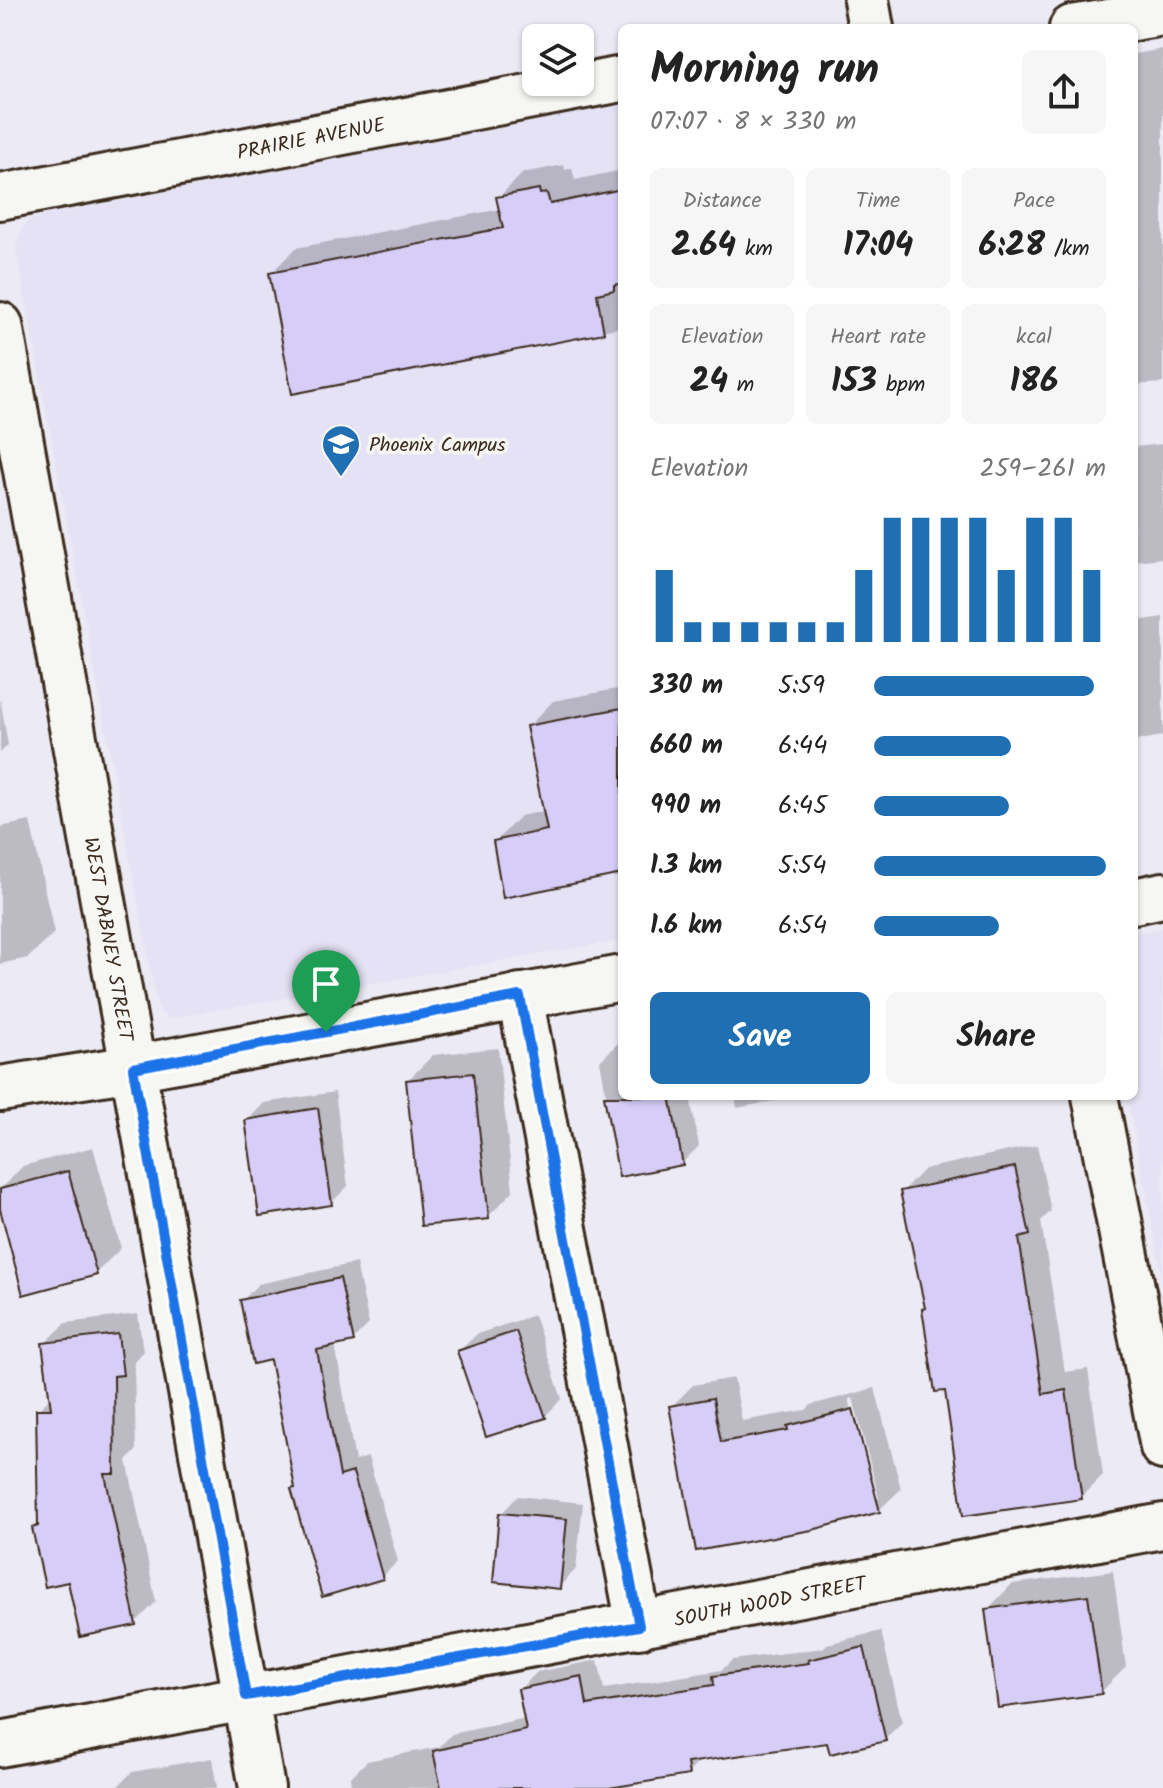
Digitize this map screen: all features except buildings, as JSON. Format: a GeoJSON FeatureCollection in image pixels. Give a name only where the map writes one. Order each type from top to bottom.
{"type":"FeatureCollection","features":[{"type":"Feature","properties":{"kind":"street"},"geometry":{"type":"LineString","coordinates":[[866,0],[870,24]]}},
{"type":"Feature","properties":{"kind":"street"},"geometry":{"type":"LineString","coordinates":[[1096,24],[1163,13]]}},
{"type":"Feature","properties":{"kind":"street","name":"PRAIRIE AVENUE"},"geometry":{"type":"LineString","coordinates":[[0,197],[618,80]]}},
{"type":"Feature","properties":{"kind":"street","name":"WEST DABNEY STREET"},"geometry":{"type":"LineString","coordinates":[[0,325],[262,1788]]}},
{"type":"Feature","properties":{"kind":"street"},"geometry":{"type":"LineString","coordinates":[[1138,900],[1163,895]]}},
{"type":"Feature","properties":{"kind":"street"},"geometry":{"type":"LineString","coordinates":[[0,1089],[133,1068],[618,979]]}},
{"type":"Feature","properties":{"kind":"street"},"geometry":{"type":"LineString","coordinates":[[520,996],[639,1626]]}},
{"type":"Feature","properties":{"kind":"street"},"geometry":{"type":"LineString","coordinates":[[1096,1100],[1163,1447]]}},
{"type":"Feature","properties":{"kind":"street","name":"SOUTH WOOD STREET"},"geometry":{"type":"LineString","coordinates":[[0,1744],[1163,1526]]}},
{"type":"Feature","properties":{"kind":"shaded area","name":"Phoenix Campus"},"geometry":{"type":"Polygon","coordinates":[[[618,105],[618,941],[170,1018],[161,1013],[157,1005],[16,248],[21,230],[28,221],[618,105]]]}},
{"type":"Feature","properties":{"kind":"shaded area"},"geometry":{"type":"Polygon","coordinates":[[[1163,928],[1163,1281],[1128,1100],[1138,1100],[1138,932],[1163,928]]]}},
{"type":"Feature","properties":{"kind":"place","name":"Phoenix Campus"},"geometry":{"type":"Point","coordinates":[341,478]}},
{"type":"Feature","properties":{"kind":"route"},"geometry":{"type":"LineString","coordinates":[[520,996],[639,1626],[246,1696],[133,1068],[326,1032],[520,996]]}}]}
